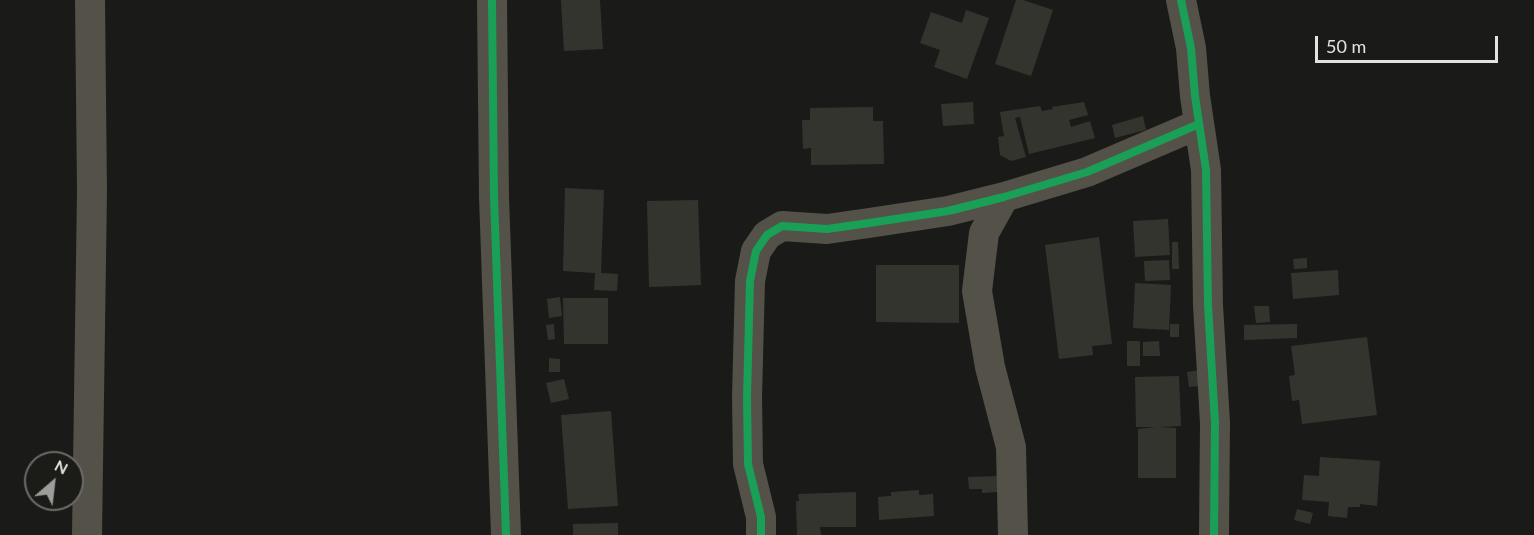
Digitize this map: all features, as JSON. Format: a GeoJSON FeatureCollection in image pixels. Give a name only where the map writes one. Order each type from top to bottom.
{"type":"FeatureCollection","features":[{"type":"Feature","properties":{"kind":"street"},"geometry":{"type":"LineString","coordinates":[[87,535],[92,191],[90,0]]}},
{"type":"Feature","properties":{"kind":"street"},"geometry":{"type":"LineString","coordinates":[[492,0],[494,197],[506,535]]}},
{"type":"Feature","properties":{"kind":"street"},"geometry":{"type":"LineString","coordinates":[[1181,0],[1191,48],[1206,170],[1208,305],[1215,423],[1214,535]]}},
{"type":"Feature","properties":{"kind":"street"},"geometry":{"type":"LineString","coordinates":[[761,535],[761,517],[748,464],[747,397],[750,281],[756,250],[767,235],[782,226],[827,228],[869,223],[948,211],[1004,198],[1087,172],[1199,124]]}},
{"type":"Feature","properties":{"kind":"street"},"geometry":{"type":"LineString","coordinates":[[1004,198],[984,233],[977,291],[990,367],[1011,447],[1013,535]]}},
{"type":"Feature","properties":{"kind":"building"},"geometry":{"type":"Polygon","coordinates":[[[561,0],[600,0],[603,49],[564,51],[561,0]]]}},
{"type":"Feature","properties":{"kind":"building"},"geometry":{"type":"Polygon","coordinates":[[[1016,0],[1023,0],[1053,10],[1031,76],[995,64],[1016,0]]]}},
{"type":"Feature","properties":{"kind":"building"},"geometry":{"type":"Polygon","coordinates":[[[966,10],[989,18],[967,79],[934,67],[940,50],[920,43],[931,12],[962,23],[966,10]]]}},
{"type":"Feature","properties":{"kind":"building"},"geometry":{"type":"Polygon","coordinates":[[[973,102],[974,124],[943,126],[941,104],[973,102]]]}},
{"type":"Feature","properties":{"kind":"building"},"geometry":{"type":"Polygon","coordinates":[[[1084,102],[1088,115],[1069,120],[1071,127],[1090,121],[1095,138],[1029,154],[1020,117],[1015,118],[1026,157],[1011,161],[1000,155],[998,137],[1004,136],[1000,112],[1040,106],[1042,111],[1053,109],[1052,107],[1084,102]]]}},
{"type":"Feature","properties":{"kind":"building"},"geometry":{"type":"Polygon","coordinates":[[[873,107],[873,121],[883,121],[884,164],[811,165],[811,148],[803,149],[802,120],[810,120],[810,108],[873,107]]]}},
{"type":"Feature","properties":{"kind":"building"},"geometry":{"type":"Polygon","coordinates":[[[1143,116],[1146,130],[1115,138],[1112,125],[1143,116]]]}},
{"type":"Feature","properties":{"kind":"building"},"geometry":{"type":"Polygon","coordinates":[[[565,188],[604,190],[601,273],[618,274],[617,291],[594,290],[595,273],[563,271],[565,188]]]}},
{"type":"Feature","properties":{"kind":"building"},"geometry":{"type":"Polygon","coordinates":[[[698,200],[701,285],[649,287],[647,201],[698,200]]]}},
{"type":"Feature","properties":{"kind":"building"},"geometry":{"type":"Polygon","coordinates":[[[1168,219],[1170,255],[1135,257],[1133,221],[1168,219]]]}},
{"type":"Feature","properties":{"kind":"building"},"geometry":{"type":"Polygon","coordinates":[[[1099,237],[1112,344],[1092,346],[1093,355],[1059,359],[1045,245],[1099,237]]]}},
{"type":"Feature","properties":{"kind":"building"},"geometry":{"type":"Polygon","coordinates":[[[1172,242],[1178,242],[1179,269],[1172,269],[1172,242]]]}},
{"type":"Feature","properties":{"kind":"building"},"geometry":{"type":"Polygon","coordinates":[[[1307,258],[1307,268],[1294,269],[1293,259],[1307,258]]]}},
{"type":"Feature","properties":{"kind":"building"},"geometry":{"type":"Polygon","coordinates":[[[1169,260],[1170,280],[1145,281],[1144,261],[1169,260]]]}},
{"type":"Feature","properties":{"kind":"building"},"geometry":{"type":"Polygon","coordinates":[[[876,265],[959,265],[959,323],[876,322],[876,265]]]}},
{"type":"Feature","properties":{"kind":"building"},"geometry":{"type":"Polygon","coordinates":[[[1338,270],[1339,295],[1293,299],[1291,273],[1338,270]]]}},
{"type":"Feature","properties":{"kind":"building"},"geometry":{"type":"Polygon","coordinates":[[[1135,283],[1171,285],[1169,330],[1133,328],[1135,283]]]}},
{"type":"Feature","properties":{"kind":"building"},"geometry":{"type":"Polygon","coordinates":[[[560,297],[562,316],[549,318],[547,299],[560,297]]]}},
{"type":"Feature","properties":{"kind":"building"},"geometry":{"type":"Polygon","coordinates":[[[563,298],[608,298],[608,344],[564,344],[563,298]]]}},
{"type":"Feature","properties":{"kind":"building"},"geometry":{"type":"Polygon","coordinates":[[[1254,306],[1269,306],[1270,322],[1256,323],[1254,306]]]}},
{"type":"Feature","properties":{"kind":"building"},"geometry":{"type":"Polygon","coordinates":[[[554,324],[555,339],[548,340],[546,325],[554,324]]]}},
{"type":"Feature","properties":{"kind":"building"},"geometry":{"type":"Polygon","coordinates":[[[1170,324],[1179,324],[1179,337],[1170,337],[1170,324]]]}},
{"type":"Feature","properties":{"kind":"building"},"geometry":{"type":"Polygon","coordinates":[[[1297,324],[1297,338],[1244,340],[1244,325],[1297,324]]]}},
{"type":"Feature","properties":{"kind":"building"},"geometry":{"type":"Polygon","coordinates":[[[1367,337],[1377,415],[1302,424],[1299,400],[1292,401],[1289,376],[1295,375],[1291,346],[1367,337]]]}},
{"type":"Feature","properties":{"kind":"building"},"geometry":{"type":"Polygon","coordinates":[[[1127,341],[1140,341],[1140,366],[1127,366],[1127,341]]]}},
{"type":"Feature","properties":{"kind":"building"},"geometry":{"type":"Polygon","coordinates":[[[1159,341],[1160,356],[1143,356],[1143,342],[1159,341]]]}},
{"type":"Feature","properties":{"kind":"building"},"geometry":{"type":"Polygon","coordinates":[[[549,358],[560,359],[560,372],[549,372],[549,358]]]}},
{"type":"Feature","properties":{"kind":"building"},"geometry":{"type":"Polygon","coordinates":[[[1200,370],[1201,386],[1189,387],[1187,372],[1200,370]]]}},
{"type":"Feature","properties":{"kind":"building"},"geometry":{"type":"Polygon","coordinates":[[[1179,376],[1181,426],[1159,427],[1176,428],[1176,478],[1138,478],[1138,429],[1156,427],[1136,427],[1135,377],[1179,376]]]}},
{"type":"Feature","properties":{"kind":"building"},"geometry":{"type":"Polygon","coordinates":[[[564,379],[569,399],[551,403],[546,383],[564,379]]]}},
{"type":"Feature","properties":{"kind":"building"},"geometry":{"type":"Polygon","coordinates":[[[611,411],[618,506],[568,509],[561,415],[611,411]]]}},
{"type":"Feature","properties":{"kind":"building"},"geometry":{"type":"Polygon","coordinates":[[[1320,457],[1380,461],[1377,506],[1360,504],[1360,507],[1348,507],[1347,518],[1328,516],[1329,502],[1302,500],[1304,475],[1319,476],[1320,457]]]}},
{"type":"Feature","properties":{"kind":"building"},"geometry":{"type":"Polygon","coordinates":[[[997,476],[997,492],[982,493],[982,489],[969,489],[968,477],[997,476]]]}},
{"type":"Feature","properties":{"kind":"building"},"geometry":{"type":"Polygon","coordinates":[[[919,490],[919,495],[933,494],[934,516],[879,520],[878,497],[891,496],[891,492],[919,490]]]}},
{"type":"Feature","properties":{"kind":"building"},"geometry":{"type":"Polygon","coordinates":[[[856,492],[856,527],[820,527],[821,535],[797,535],[796,501],[799,501],[798,494],[856,492]]]}},
{"type":"Feature","properties":{"kind":"building"},"geometry":{"type":"Polygon","coordinates":[[[1297,509],[1313,513],[1310,524],[1294,520],[1297,509]]]}},
{"type":"Feature","properties":{"kind":"building"},"geometry":{"type":"Polygon","coordinates":[[[618,523],[618,535],[573,535],[573,524],[618,523]]]}},
{"type":"Feature","properties":{"kind":"cycle path"},"geometry":{"type":"LineString","coordinates":[[492,0],[494,197],[506,535]]}},
{"type":"Feature","properties":{"kind":"cycle path"},"geometry":{"type":"LineString","coordinates":[[1181,0],[1191,48],[1195,96],[1206,170],[1208,305],[1215,423],[1214,535]]}},
{"type":"Feature","properties":{"kind":"cycle path"},"geometry":{"type":"LineString","coordinates":[[761,535],[761,517],[748,464],[747,397],[750,281],[756,251],[767,235],[782,226],[827,229],[948,211],[1004,197],[1087,172],[1199,124]]}}]}
